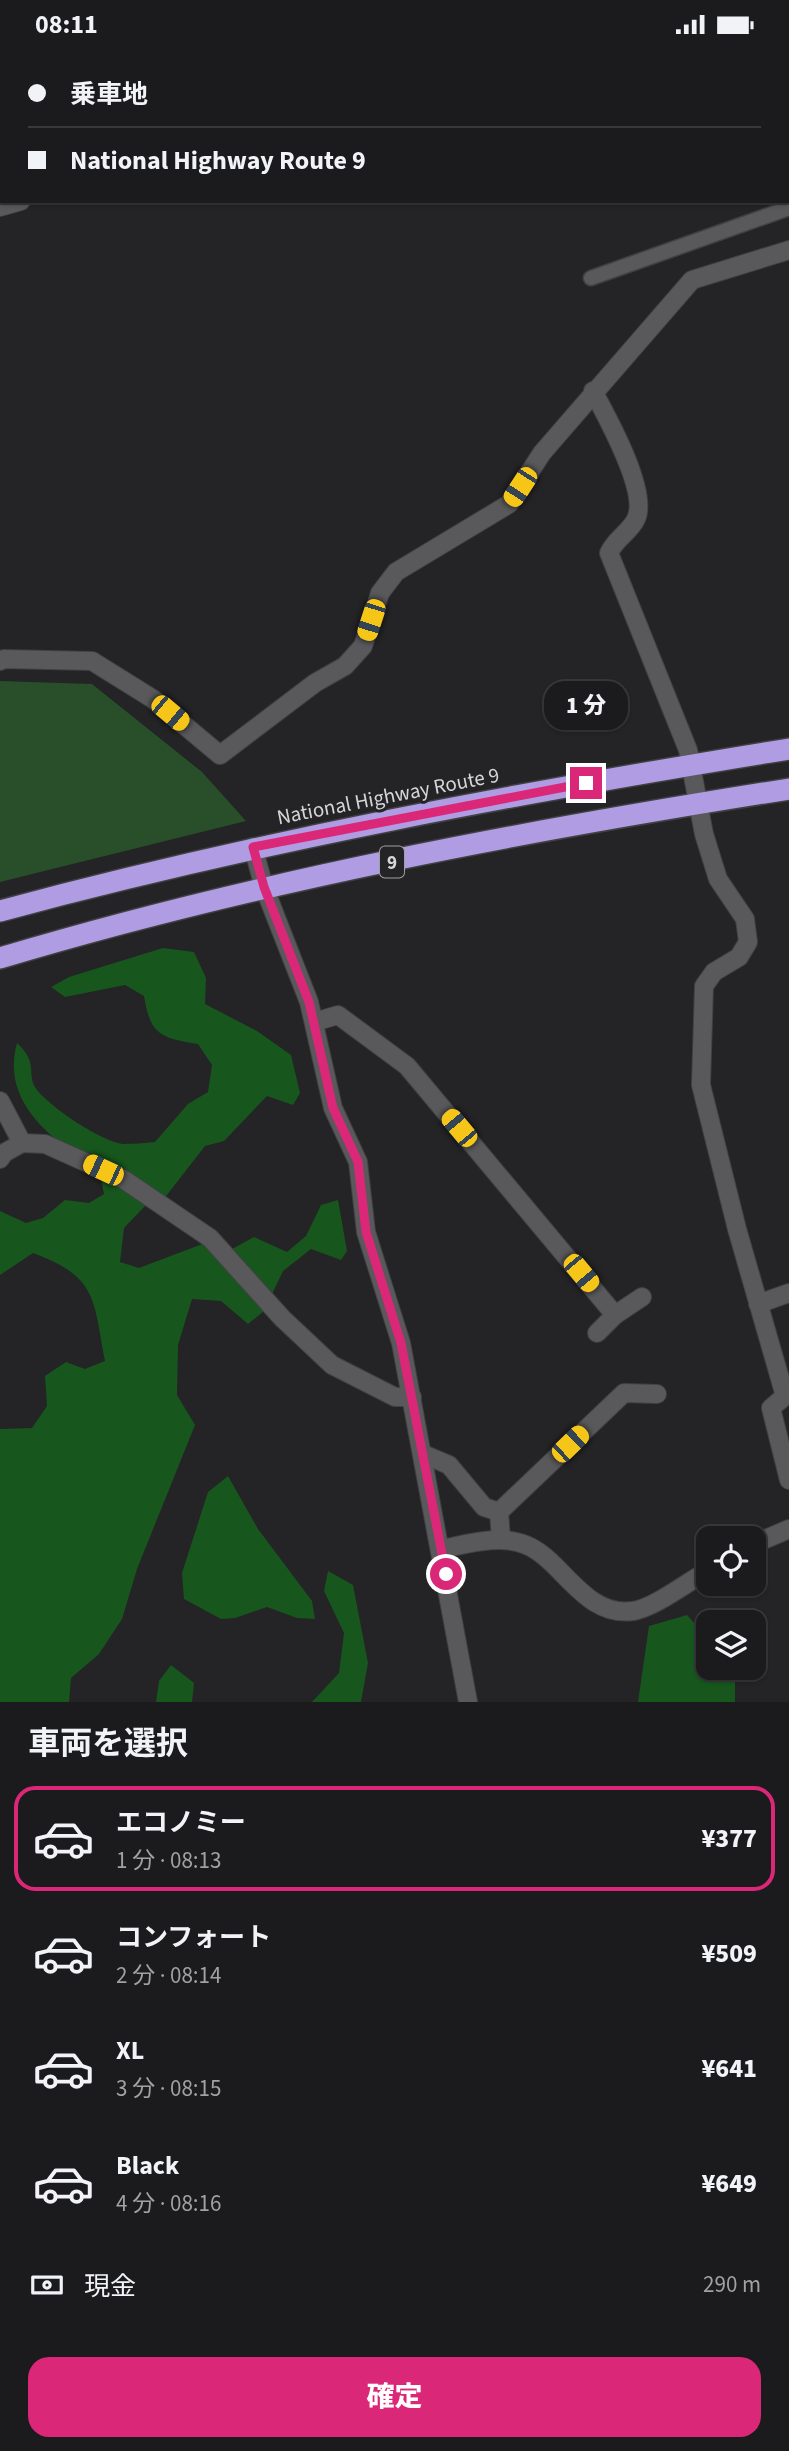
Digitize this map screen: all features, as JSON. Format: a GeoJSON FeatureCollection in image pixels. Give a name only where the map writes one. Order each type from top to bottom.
{"type":"FeatureCollection","features":[{"type":"Feature","properties":{"kind":"highway","name":"National Highway Route 9"},"geometry":{"type":"LineString","coordinates":[[0,911],[253,847],[402,816],[789,748]]}},
{"type":"Feature","properties":{"kind":"highway","name":"9"},"geometry":{"type":"LineString","coordinates":[[0,958],[107,926],[264,887],[697,804],[789,789]]}},
{"type":"Feature","properties":{"kind":"street"},"geometry":{"type":"LineString","coordinates":[[0,661],[92,661],[153,699],[220,755],[315,683],[345,666],[363,646],[380,593],[396,572],[509,504],[542,453],[692,280],[789,250]]}},
{"type":"Feature","properties":{"kind":"street"},"geometry":{"type":"LineString","coordinates":[[593,391],[617,437],[639,498],[636,519],[613,544],[609,553],[691,765],[697,804],[718,879],[745,919],[748,941],[739,957],[714,972],[704,986],[701,1085],[758,1304],[787,1395],[771,1408],[789,1480]]}},
{"type":"Feature","properties":{"kind":"street"},"geometry":{"type":"LineString","coordinates":[[253,847],[264,887],[309,1002],[333,1108],[358,1162],[366,1232],[401,1343],[468,1702]]}},
{"type":"Feature","properties":{"kind":"street"},"geometry":{"type":"LineString","coordinates":[[314,1022],[338,1016],[407,1066],[615,1315]]}},
{"type":"Feature","properties":{"kind":"street"},"geometry":{"type":"LineString","coordinates":[[0,1101],[22,1143]]}},
{"type":"Feature","properties":{"kind":"street"},"geometry":{"type":"LineString","coordinates":[[0,1159],[4,1153],[22,1143],[45,1144],[123,1179],[210,1238],[282,1318],[331,1365],[395,1397],[412,1397]]}},
{"type":"Feature","properties":{"kind":"street"},"geometry":{"type":"LineString","coordinates":[[758,1304],[789,1293]]}},
{"type":"Feature","properties":{"kind":"street"},"geometry":{"type":"LineString","coordinates":[[597,1333],[615,1315],[642,1297]]}},
{"type":"Feature","properties":{"kind":"street"},"geometry":{"type":"LineString","coordinates":[[499,1512],[624,1393],[657,1394]]}},
{"type":"Feature","properties":{"kind":"street"},"geometry":{"type":"LineString","coordinates":[[423,1454],[449,1465],[484,1507],[499,1512]]}},
{"type":"Feature","properties":{"kind":"street"},"geometry":{"type":"LineString","coordinates":[[499,1512],[501,1539]]}},
{"type":"Feature","properties":{"kind":"street"},"geometry":{"type":"LineString","coordinates":[[766,1539],[789,1529]]}},
{"type":"Feature","properties":{"kind":"street"},"geometry":{"type":"LineString","coordinates":[[441,1549],[501,1539],[528,1545],[592,1601],[611,1610],[634,1611],[696,1577]]}},
{"type":"Feature","properties":{"kind":"lane"},"geometry":{"type":"LineString","coordinates":[[591,278],[789,208]]}},
{"type":"Feature","properties":{"kind":"green space"},"geometry":{"type":"Polygon","coordinates":[[[0,681],[92,684],[202,772],[246,821],[0,882],[0,681]]]}},
{"type":"Feature","properties":{"kind":"green space"},"geometry":{"type":"Polygon","coordinates":[[[163,948],[194,952],[206,978],[205,1004],[257,1031],[291,1055],[300,1093],[293,1105],[267,1096],[224,1141],[205,1146],[163,1200],[145,1206],[124,1228],[120,1262],[139,1268],[205,1243],[223,1254],[254,1237],[287,1252],[306,1236],[321,1205],[338,1200],[347,1251],[341,1260],[311,1249],[283,1271],[264,1311],[248,1324],[221,1301],[192,1299],[178,1345],[177,1395],[195,1425],[137,1569],[122,1619],[99,1654],[71,1678],[69,1702],[0,1702],[0,1429],[32,1428],[47,1406],[45,1376],[66,1362],[85,1369],[105,1361],[98,1321],[89,1293],[70,1271],[33,1253],[0,1275],[0,1211],[26,1223],[43,1218],[65,1200],[89,1203],[104,1194],[99,1169],[49,1133],[24,1103],[16,1085],[14,1065],[17,1043],[28,1057],[37,1090],[64,1114],[90,1131],[114,1142],[155,1142],[188,1104],[208,1092],[212,1065],[198,1044],[159,1032],[150,1019],[144,996],[125,985],[65,997],[51,987],[69,977],[163,948]]]}},
{"type":"Feature","properties":{"kind":"green space"},"geometry":{"type":"Polygon","coordinates":[[[228,1476],[258,1529],[312,1601],[315,1619],[297,1618],[267,1607],[235,1618],[221,1619],[184,1599],[182,1573],[208,1492],[228,1476]]]}},
{"type":"Feature","properties":{"kind":"green space"},"geometry":{"type":"Polygon","coordinates":[[[328,1571],[353,1585],[368,1663],[361,1702],[312,1702],[339,1673],[344,1633],[324,1591],[328,1571]]]}},
{"type":"Feature","properties":{"kind":"green space"},"geometry":{"type":"Polygon","coordinates":[[[687,1615],[696,1625],[696,1680],[735,1680],[735,1702],[638,1702],[649,1626],[687,1615]]]}},
{"type":"Feature","properties":{"kind":"green space"},"geometry":{"type":"Polygon","coordinates":[[[171,1665],[194,1683],[192,1702],[156,1702],[159,1681],[171,1665]]]}},
{"type":"Feature","properties":{"kind":"route"},"geometry":{"type":"LineString","coordinates":[[446,1574],[401,1343],[366,1232],[358,1162],[333,1108],[309,1002],[264,887],[253,847],[402,816],[586,783]]}}]}
